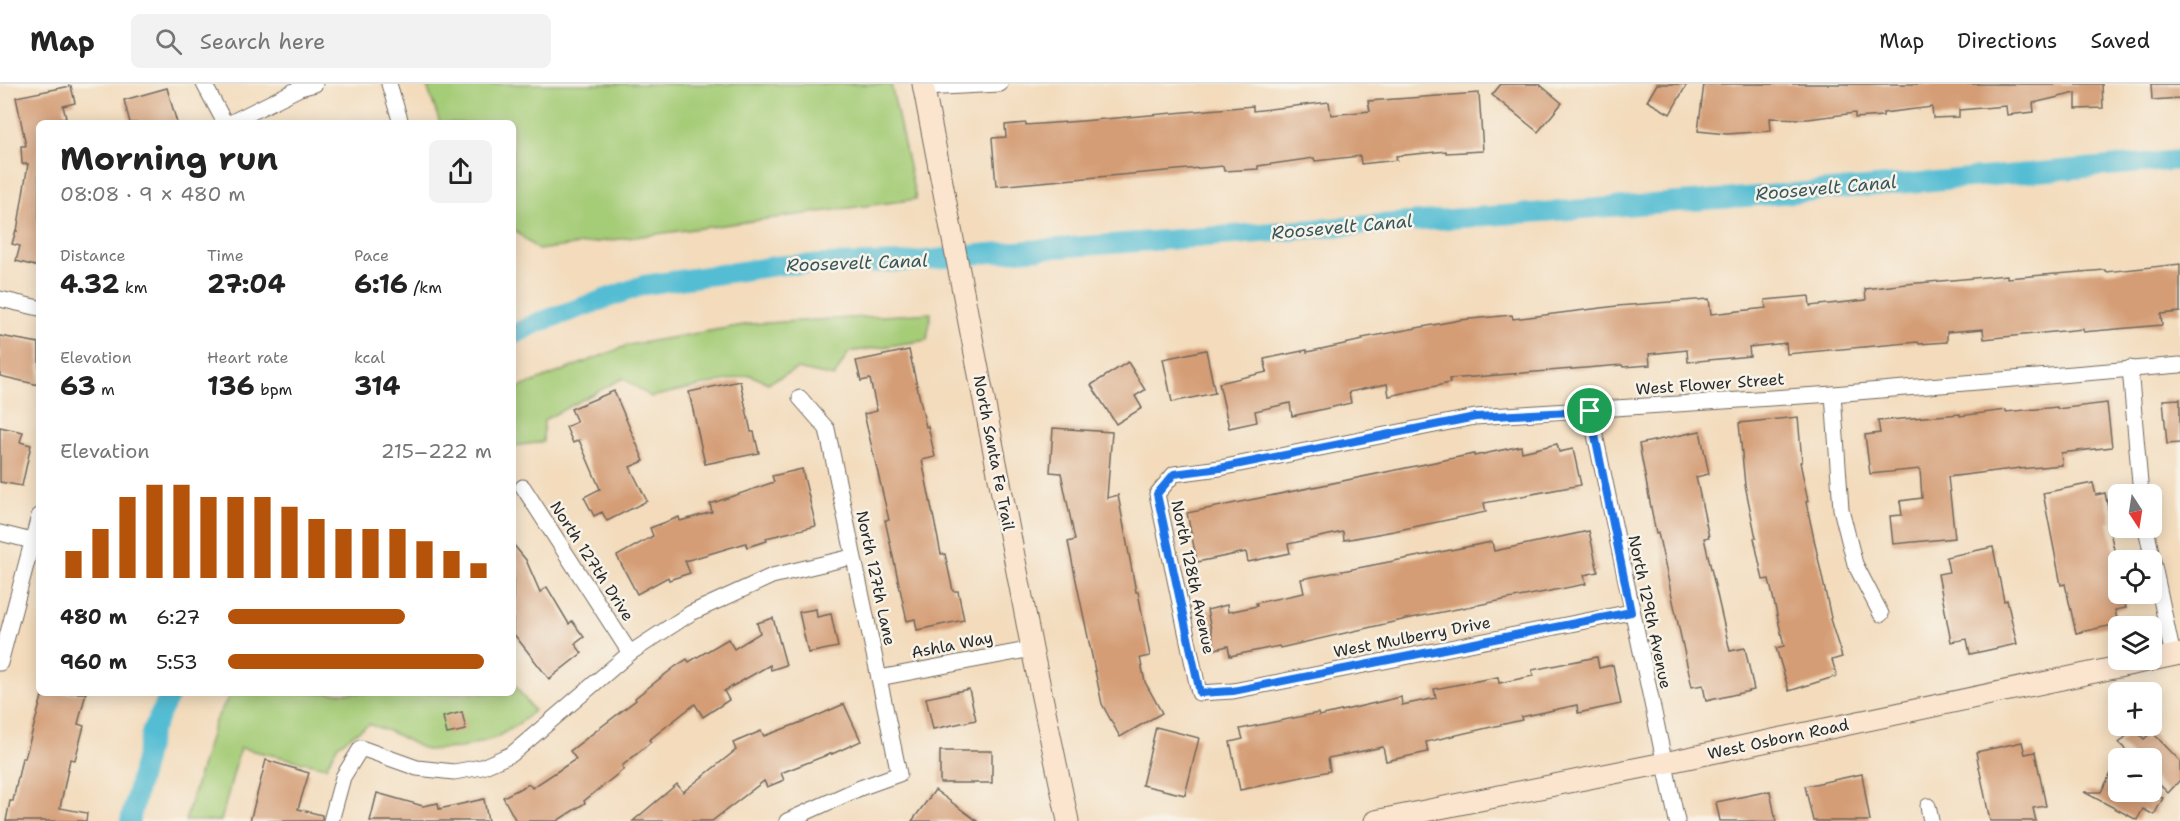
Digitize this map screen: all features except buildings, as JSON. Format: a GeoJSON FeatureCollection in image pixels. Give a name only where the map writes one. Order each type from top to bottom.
{"type":"FeatureCollection","features":[{"type":"Feature","properties":{"kind":"street"},"geometry":{"type":"LineString","coordinates":[[204,84],[223,120]]}},
{"type":"Feature","properties":{"kind":"street"},"geometry":{"type":"LineString","coordinates":[[236,120],[300,88],[315,84]]}},
{"type":"Feature","properties":{"kind":"street"},"geometry":{"type":"LineString","coordinates":[[389,84],[400,120]]}},
{"type":"Feature","properties":{"kind":"street"},"geometry":{"type":"LineString","coordinates":[[923,86],[1000,84]]}},
{"type":"Feature","properties":{"kind":"street","name":"North Santa Fe Trail"},"geometry":{"type":"LineString","coordinates":[[923,86],[1032,649],[1068,821]]}},
{"type":"Feature","properties":{"kind":"street"},"geometry":{"type":"LineString","coordinates":[[0,298],[36,307]]}},
{"type":"Feature","properties":{"kind":"street","name":"West Flower Street"},"geometry":{"type":"LineString","coordinates":[[1174,474],[1220,468],[1475,417],[1833,394],[2180,365]]}},
{"type":"Feature","properties":{"kind":"street"},"geometry":{"type":"LineString","coordinates":[[2130,368],[2140,484]]}},
{"type":"Feature","properties":{"kind":"street"},"geometry":{"type":"LineString","coordinates":[[1833,394],[1840,509],[1855,564],[1881,614]]}},
{"type":"Feature","properties":{"kind":"street","name":"North 127th Lane"},"geometry":{"type":"LineString","coordinates":[[787,821],[860,788],[898,774],[827,429],[800,399]]}},
{"type":"Feature","properties":{"kind":"street","name":"North 129th Avenue"},"geometry":{"type":"LineString","coordinates":[[1590,411],[1677,821]]}},
{"type":"Feature","properties":{"kind":"street","name":"North 128th Avenue"},"geometry":{"type":"LineString","coordinates":[[1174,474],[1157,494],[1200,693]]}},
{"type":"Feature","properties":{"kind":"street","name":"North 127th Drive"},"geometry":{"type":"LineString","coordinates":[[523,487],[630,653]]}},
{"type":"Feature","properties":{"kind":"street"},"geometry":{"type":"LineString","coordinates":[[0,663],[36,527]]}},
{"type":"Feature","properties":{"kind":"street"},"geometry":{"type":"LineString","coordinates":[[0,532],[32,541]]}},
{"type":"Feature","properties":{"kind":"street"},"geometry":{"type":"LineString","coordinates":[[2148,538],[2177,655]]}},
{"type":"Feature","properties":{"kind":"street"},"geometry":{"type":"LineString","coordinates":[[331,821],[343,777],[361,748],[417,768],[454,772],[482,767],[512,754],[630,653],[691,613],[772,576],[852,556]]}},
{"type":"Feature","properties":{"kind":"street","name":"West Mulberry Drive"},"geometry":{"type":"LineString","coordinates":[[1200,693],[1233,691],[1631,612]]}},
{"type":"Feature","properties":{"kind":"street","name":"Ashla Way"},"geometry":{"type":"LineString","coordinates":[[879,678],[1032,649]]}},
{"type":"Feature","properties":{"kind":"street","name":"West Osborn Road"},"geometry":{"type":"LineString","coordinates":[[1376,821],[2177,655]]}},
{"type":"Feature","properties":{"kind":"green space"},"geometry":{"type":"Polygon","coordinates":[[[435,84],[891,84],[916,199],[538,250],[516,232],[516,120],[439,120],[427,86],[435,84]]]}},
{"type":"Feature","properties":{"kind":"green space"},"geometry":{"type":"Polygon","coordinates":[[[931,313],[927,340],[849,352],[834,377],[797,369],[768,383],[750,375],[651,397],[623,378],[544,420],[543,442],[516,446],[516,389],[629,345],[750,324],[931,313]]]}},
{"type":"Feature","properties":{"kind":"green space"},"geometry":{"type":"Polygon","coordinates":[[[516,687],[534,711],[517,725],[495,738],[461,748],[426,750],[391,732],[369,724],[338,745],[326,767],[240,748],[221,821],[185,821],[215,721],[229,696],[516,696],[516,687]]]}},
{"type":"Feature","properties":{"kind":"waterway","name":"Roosevelt Canal"},"geometry":{"type":"LineString","coordinates":[[516,334],[537,323],[644,285],[783,265],[909,262],[990,253],[1746,197],[2180,160]]}},
{"type":"Feature","properties":{"kind":"waterway","name":"Roosevelt Canal"},"geometry":{"type":"LineString","coordinates":[[130,821],[152,730],[169,696]]}},
{"type":"Feature","properties":{"kind":"route"},"geometry":{"type":"LineString","coordinates":[[1590,411],[1631,612],[1233,691],[1200,693],[1157,494],[1174,474],[1220,468],[1475,417],[1590,411]]}}]}
